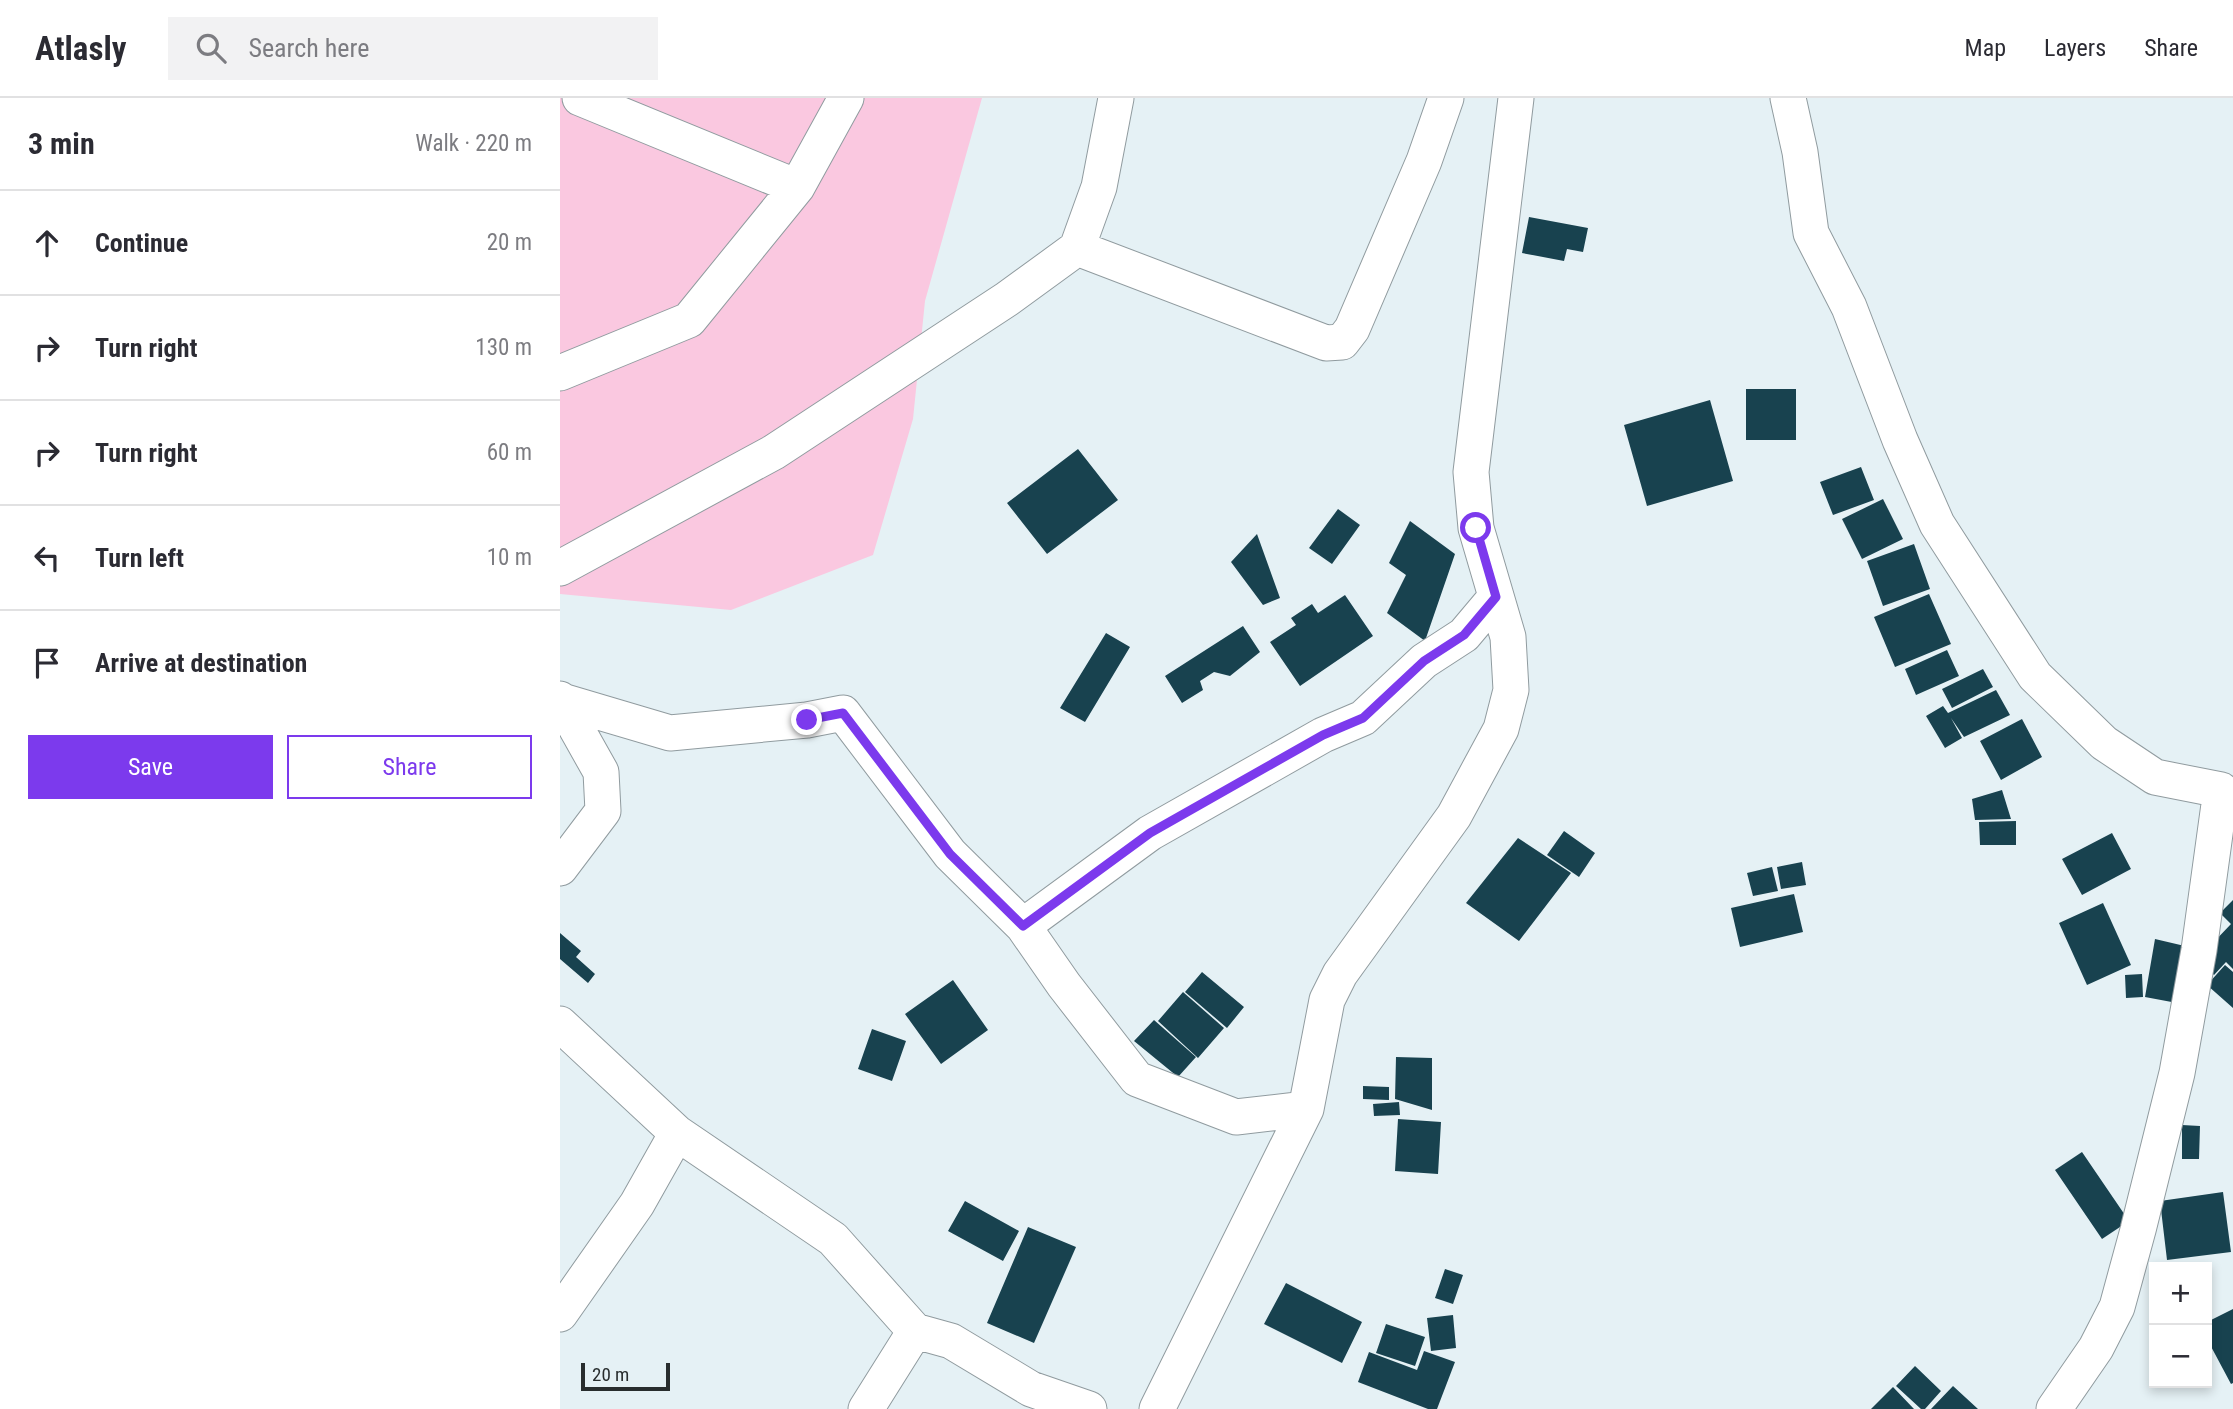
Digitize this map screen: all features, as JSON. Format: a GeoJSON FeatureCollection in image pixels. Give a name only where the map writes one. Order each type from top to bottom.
{"type":"FeatureCollection","features":[{"type":"Feature","properties":{"kind":"street"},"geometry":{"type":"LineString","coordinates":[[560,373],[689,320],[797,187],[846,98]]}},
{"type":"Feature","properties":{"kind":"street"},"geometry":{"type":"LineString","coordinates":[[560,568],[774,452],[1007,299],[1076,248],[1099,187],[1116,98]]}},
{"type":"Feature","properties":{"kind":"street"},"geometry":{"type":"LineString","coordinates":[[1076,248],[1326,343],[1342,342],[1352,329],[1419,173],[1446,98]]}},
{"type":"Feature","properties":{"kind":"street"},"geometry":{"type":"LineString","coordinates":[[1157,1409],[1306,1109],[1327,1000],[1340,974],[1454,816],[1501,729],[1511,690],[1508,637],[1476,528],[1471,472],[1516,98]]}},
{"type":"Feature","properties":{"kind":"street"},"geometry":{"type":"LineString","coordinates":[[1787,98],[1800,152],[1811,233],[1849,307],[1900,440],[1937,524],[2035,676],[2104,743],[2155,777],[2227,785],[2177,1073],[2117,1307],[2096,1348],[2054,1409]]}},
{"type":"Feature","properties":{"kind":"street"},"geometry":{"type":"LineString","coordinates":[[589,99],[797,187]]}},
{"type":"Feature","properties":{"kind":"street"},"geometry":{"type":"LineString","coordinates":[[1023,926],[1150,833],[1323,735],[1363,718],[1424,661],[1464,635],[1496,597]]}},
{"type":"Feature","properties":{"kind":"street"},"geometry":{"type":"LineString","coordinates":[[561,700],[670,733],[807,720],[843,713],[950,854],[1023,926],[1064,985],[1137,1079],[1236,1117],[1306,1109]]}},
{"type":"Feature","properties":{"kind":"street"},"geometry":{"type":"LineString","coordinates":[[560,868],[603,811],[601,772],[561,700]]}},
{"type":"Feature","properties":{"kind":"street"},"geometry":{"type":"LineString","coordinates":[[560,1024],[677,1133],[833,1239],[915,1331],[951,1341],[1031,1388],[1089,1409]]}},
{"type":"Feature","properties":{"kind":"street"},"geometry":{"type":"LineString","coordinates":[[560,1314],[637,1204],[677,1133]]}},
{"type":"Feature","properties":{"kind":"street"},"geometry":{"type":"LineString","coordinates":[[866,1409],[915,1331]]}},
{"type":"Feature","properties":{"kind":"shaded area"},"geometry":{"type":"Polygon","coordinates":[[[560,98],[982,98],[925,301],[913,419],[873,555],[731,610],[560,594],[560,98]]]}},
{"type":"Feature","properties":{"kind":"building"},"geometry":{"type":"Polygon","coordinates":[[[1529,217],[1588,228],[1583,252],[1567,249],[1564,261],[1522,253],[1529,217]]]}},
{"type":"Feature","properties":{"kind":"building"},"geometry":{"type":"Polygon","coordinates":[[[1746,389],[1796,389],[1796,440],[1746,440],[1746,389]]]}},
{"type":"Feature","properties":{"kind":"building"},"geometry":{"type":"Polygon","coordinates":[[[1710,400],[1733,481],[1647,506],[1624,425],[1710,400]]]}},
{"type":"Feature","properties":{"kind":"building"},"geometry":{"type":"Polygon","coordinates":[[[1078,449],[1118,500],[1047,554],[1007,503],[1078,449]]]}},
{"type":"Feature","properties":{"kind":"building"},"geometry":{"type":"Polygon","coordinates":[[[1861,467],[1874,500],[1833,515],[1820,482],[1861,467]]]}},
{"type":"Feature","properties":{"kind":"building"},"geometry":{"type":"Polygon","coordinates":[[[1883,499],[1903,539],[1862,559],[1842,519],[1883,499]]]}},
{"type":"Feature","properties":{"kind":"building"},"geometry":{"type":"Polygon","coordinates":[[[1338,509],[1360,525],[1332,564],[1309,548],[1338,509]]]}},
{"type":"Feature","properties":{"kind":"building"},"geometry":{"type":"Polygon","coordinates":[[[1410,521],[1455,554],[1425,641],[1387,613],[1406,575],[1389,563],[1410,521]]]}},
{"type":"Feature","properties":{"kind":"building"},"geometry":{"type":"Polygon","coordinates":[[[1257,534],[1280,598],[1263,605],[1231,562],[1257,534]]]}},
{"type":"Feature","properties":{"kind":"building"},"geometry":{"type":"Polygon","coordinates":[[[1914,544],[1930,589],[1883,606],[1867,561],[1914,544]]]}},
{"type":"Feature","properties":{"kind":"building"},"geometry":{"type":"Polygon","coordinates":[[[1929,594],[1951,644],[1895,667],[1874,617],[1929,594]]]}},
{"type":"Feature","properties":{"kind":"building"},"geometry":{"type":"Polygon","coordinates":[[[1345,595],[1373,636],[1300,686],[1270,642],[1296,625],[1291,618],[1312,604],[1318,613],[1345,595]]]}},
{"type":"Feature","properties":{"kind":"building"},"geometry":{"type":"Polygon","coordinates":[[[1243,626],[1260,652],[1230,676],[1214,672],[1200,681],[1203,690],[1182,703],[1165,676],[1243,626]]]}},
{"type":"Feature","properties":{"kind":"building"},"geometry":{"type":"Polygon","coordinates":[[[1106,633],[1130,647],[1085,722],[1060,708],[1106,633]]]}},
{"type":"Feature","properties":{"kind":"building"},"geometry":{"type":"Polygon","coordinates":[[[1947,650],[1959,676],[1916,695],[1905,669],[1947,650]]]}},
{"type":"Feature","properties":{"kind":"building"},"geometry":{"type":"Polygon","coordinates":[[[1983,669],[1993,687],[1952,708],[1942,689],[1983,669]]]}},
{"type":"Feature","properties":{"kind":"building"},"geometry":{"type":"Polygon","coordinates":[[[1996,690],[2010,715],[1964,737],[1951,718],[1962,738],[1945,748],[1926,716],[1943,706],[1948,713],[1996,690]]]}},
{"type":"Feature","properties":{"kind":"building"},"geometry":{"type":"Polygon","coordinates":[[[2022,719],[2042,757],[2001,780],[1980,741],[2022,719]]]}},
{"type":"Feature","properties":{"kind":"building"},"geometry":{"type":"Polygon","coordinates":[[[2002,790],[2011,819],[1975,820],[1972,799],[2002,790]]]}},
{"type":"Feature","properties":{"kind":"building"},"geometry":{"type":"Polygon","coordinates":[[[2016,821],[2016,845],[1980,845],[1979,822],[2016,821]]]}},
{"type":"Feature","properties":{"kind":"building"},"geometry":{"type":"Polygon","coordinates":[[[1564,831],[1595,853],[1579,877],[1547,855],[1564,831]]]}},
{"type":"Feature","properties":{"kind":"building"},"geometry":{"type":"Polygon","coordinates":[[[2112,833],[2131,869],[2082,895],[2062,859],[2112,833]]]}},
{"type":"Feature","properties":{"kind":"building"},"geometry":{"type":"Polygon","coordinates":[[[1518,838],[1571,873],[1519,941],[1466,903],[1518,838]]]}},
{"type":"Feature","properties":{"kind":"building"},"geometry":{"type":"Polygon","coordinates":[[[1802,862],[1806,885],[1781,889],[1777,867],[1802,862]]]}},
{"type":"Feature","properties":{"kind":"building"},"geometry":{"type":"Polygon","coordinates":[[[1772,867],[1778,891],[1753,896],[1747,873],[1772,867]]]}},
{"type":"Feature","properties":{"kind":"building"},"geometry":{"type":"Polygon","coordinates":[[[1794,894],[1803,932],[1740,947],[1731,908],[1794,894]]]}},
{"type":"Feature","properties":{"kind":"building"},"geometry":{"type":"Polygon","coordinates":[[[2233,900],[2233,969],[2226,962],[2214,975],[2204,965],[2210,946],[2231,924],[2220,913],[2233,900]]]}},
{"type":"Feature","properties":{"kind":"building"},"geometry":{"type":"Polygon","coordinates":[[[2103,903],[2131,965],[2087,985],[2059,923],[2103,903]]]}},
{"type":"Feature","properties":{"kind":"building"},"geometry":{"type":"Polygon","coordinates":[[[560,933],[581,951],[576,957],[595,974],[588,983],[560,959],[560,933]]]}},
{"type":"Feature","properties":{"kind":"building"},"geometry":{"type":"Polygon","coordinates":[[[2155,939],[2189,947],[2177,1003],[2145,997],[2155,939]]]}},
{"type":"Feature","properties":{"kind":"building"},"geometry":{"type":"Polygon","coordinates":[[[2225,965],[2233,972],[2233,1008],[2207,985],[2225,965]]]}},
{"type":"Feature","properties":{"kind":"building"},"geometry":{"type":"Polygon","coordinates":[[[1202,972],[1244,1007],[1227,1028],[1185,992],[1202,972]]]}},
{"type":"Feature","properties":{"kind":"building"},"geometry":{"type":"Polygon","coordinates":[[[2142,974],[2143,997],[2126,998],[2125,975],[2142,974]]]}},
{"type":"Feature","properties":{"kind":"building"},"geometry":{"type":"Polygon","coordinates":[[[953,980],[988,1030],[941,1064],[905,1014],[953,980]]]}},
{"type":"Feature","properties":{"kind":"building"},"geometry":{"type":"Polygon","coordinates":[[[1183,992],[1224,1028],[1198,1058],[1158,1021],[1183,992]]]}},
{"type":"Feature","properties":{"kind":"building"},"geometry":{"type":"Polygon","coordinates":[[[1154,1020],[1196,1057],[1178,1077],[1134,1041],[1154,1020]]]}},
{"type":"Feature","properties":{"kind":"building"},"geometry":{"type":"Polygon","coordinates":[[[872,1029],[906,1041],[892,1081],[858,1069],[872,1029]]]}},
{"type":"Feature","properties":{"kind":"building"},"geometry":{"type":"Polygon","coordinates":[[[1396,1057],[1432,1058],[1432,1110],[1395,1099],[1396,1057]]]}},
{"type":"Feature","properties":{"kind":"building"},"geometry":{"type":"Polygon","coordinates":[[[1363,1086],[1389,1087],[1389,1100],[1363,1099],[1363,1086]]]}},
{"type":"Feature","properties":{"kind":"building"},"geometry":{"type":"Polygon","coordinates":[[[1399,1102],[1400,1115],[1374,1116],[1373,1104],[1399,1102]]]}},
{"type":"Feature","properties":{"kind":"building"},"geometry":{"type":"Polygon","coordinates":[[[1398,1119],[1441,1122],[1438,1174],[1395,1171],[1398,1119]]]}},
{"type":"Feature","properties":{"kind":"building"},"geometry":{"type":"Polygon","coordinates":[[[2182,1125],[2200,1126],[2199,1159],[2182,1159],[2182,1125]]]}},
{"type":"Feature","properties":{"kind":"building"},"geometry":{"type":"Polygon","coordinates":[[[2082,1152],[2129,1221],[2102,1239],[2055,1170],[2082,1152]]]}},
{"type":"Feature","properties":{"kind":"building"},"geometry":{"type":"Polygon","coordinates":[[[2223,1192],[2231,1252],[2167,1260],[2160,1201],[2223,1192]]]}},
{"type":"Feature","properties":{"kind":"building"},"geometry":{"type":"Polygon","coordinates":[[[965,1201],[1019,1231],[1003,1261],[948,1231],[965,1201]]]}},
{"type":"Feature","properties":{"kind":"building"},"geometry":{"type":"Polygon","coordinates":[[[1028,1227],[1076,1247],[1034,1343],[987,1323],[1028,1227]]]}},
{"type":"Feature","properties":{"kind":"building"},"geometry":{"type":"Polygon","coordinates":[[[1445,1269],[1463,1275],[1453,1304],[1435,1298],[1445,1269]]]}},
{"type":"Feature","properties":{"kind":"building"},"geometry":{"type":"Polygon","coordinates":[[[1286,1283],[1362,1322],[1342,1363],[1264,1324],[1286,1283]]]}},
{"type":"Feature","properties":{"kind":"building"},"geometry":{"type":"Polygon","coordinates":[[[2233,1309],[2231,1384],[2212,1348],[2212,1320],[2233,1309]]]}},
{"type":"Feature","properties":{"kind":"building"},"geometry":{"type":"Polygon","coordinates":[[[1453,1315],[1456,1348],[1431,1351],[1427,1318],[1453,1315]]]}},
{"type":"Feature","properties":{"kind":"building"},"geometry":{"type":"Polygon","coordinates":[[[1386,1324],[1425,1337],[1415,1366],[1376,1353],[1386,1324]]]}},
{"type":"Feature","properties":{"kind":"building"},"geometry":{"type":"Polygon","coordinates":[[[1424,1351],[1455,1362],[1437,1409],[1428,1409],[1358,1382],[1369,1352],[1417,1370],[1424,1351]]]}},
{"type":"Feature","properties":{"kind":"building"},"geometry":{"type":"Polygon","coordinates":[[[1915,1366],[1941,1391],[1925,1409],[1921,1409],[1896,1386],[1915,1366]]]}},
{"type":"Feature","properties":{"kind":"building"},"geometry":{"type":"Polygon","coordinates":[[[1953,1386],[1978,1409],[1931,1409],[1953,1386]]]}},
{"type":"Feature","properties":{"kind":"building"},"geometry":{"type":"Polygon","coordinates":[[[1893,1387],[1914,1409],[1871,1409],[1893,1387]]]}},
{"type":"Feature","properties":{"kind":"route"},"geometry":{"type":"LineString","coordinates":[[807,720],[843,713],[950,854],[1023,926],[1150,833],[1323,735],[1363,718],[1424,661],[1464,635],[1496,597],[1476,528]]}}]}
